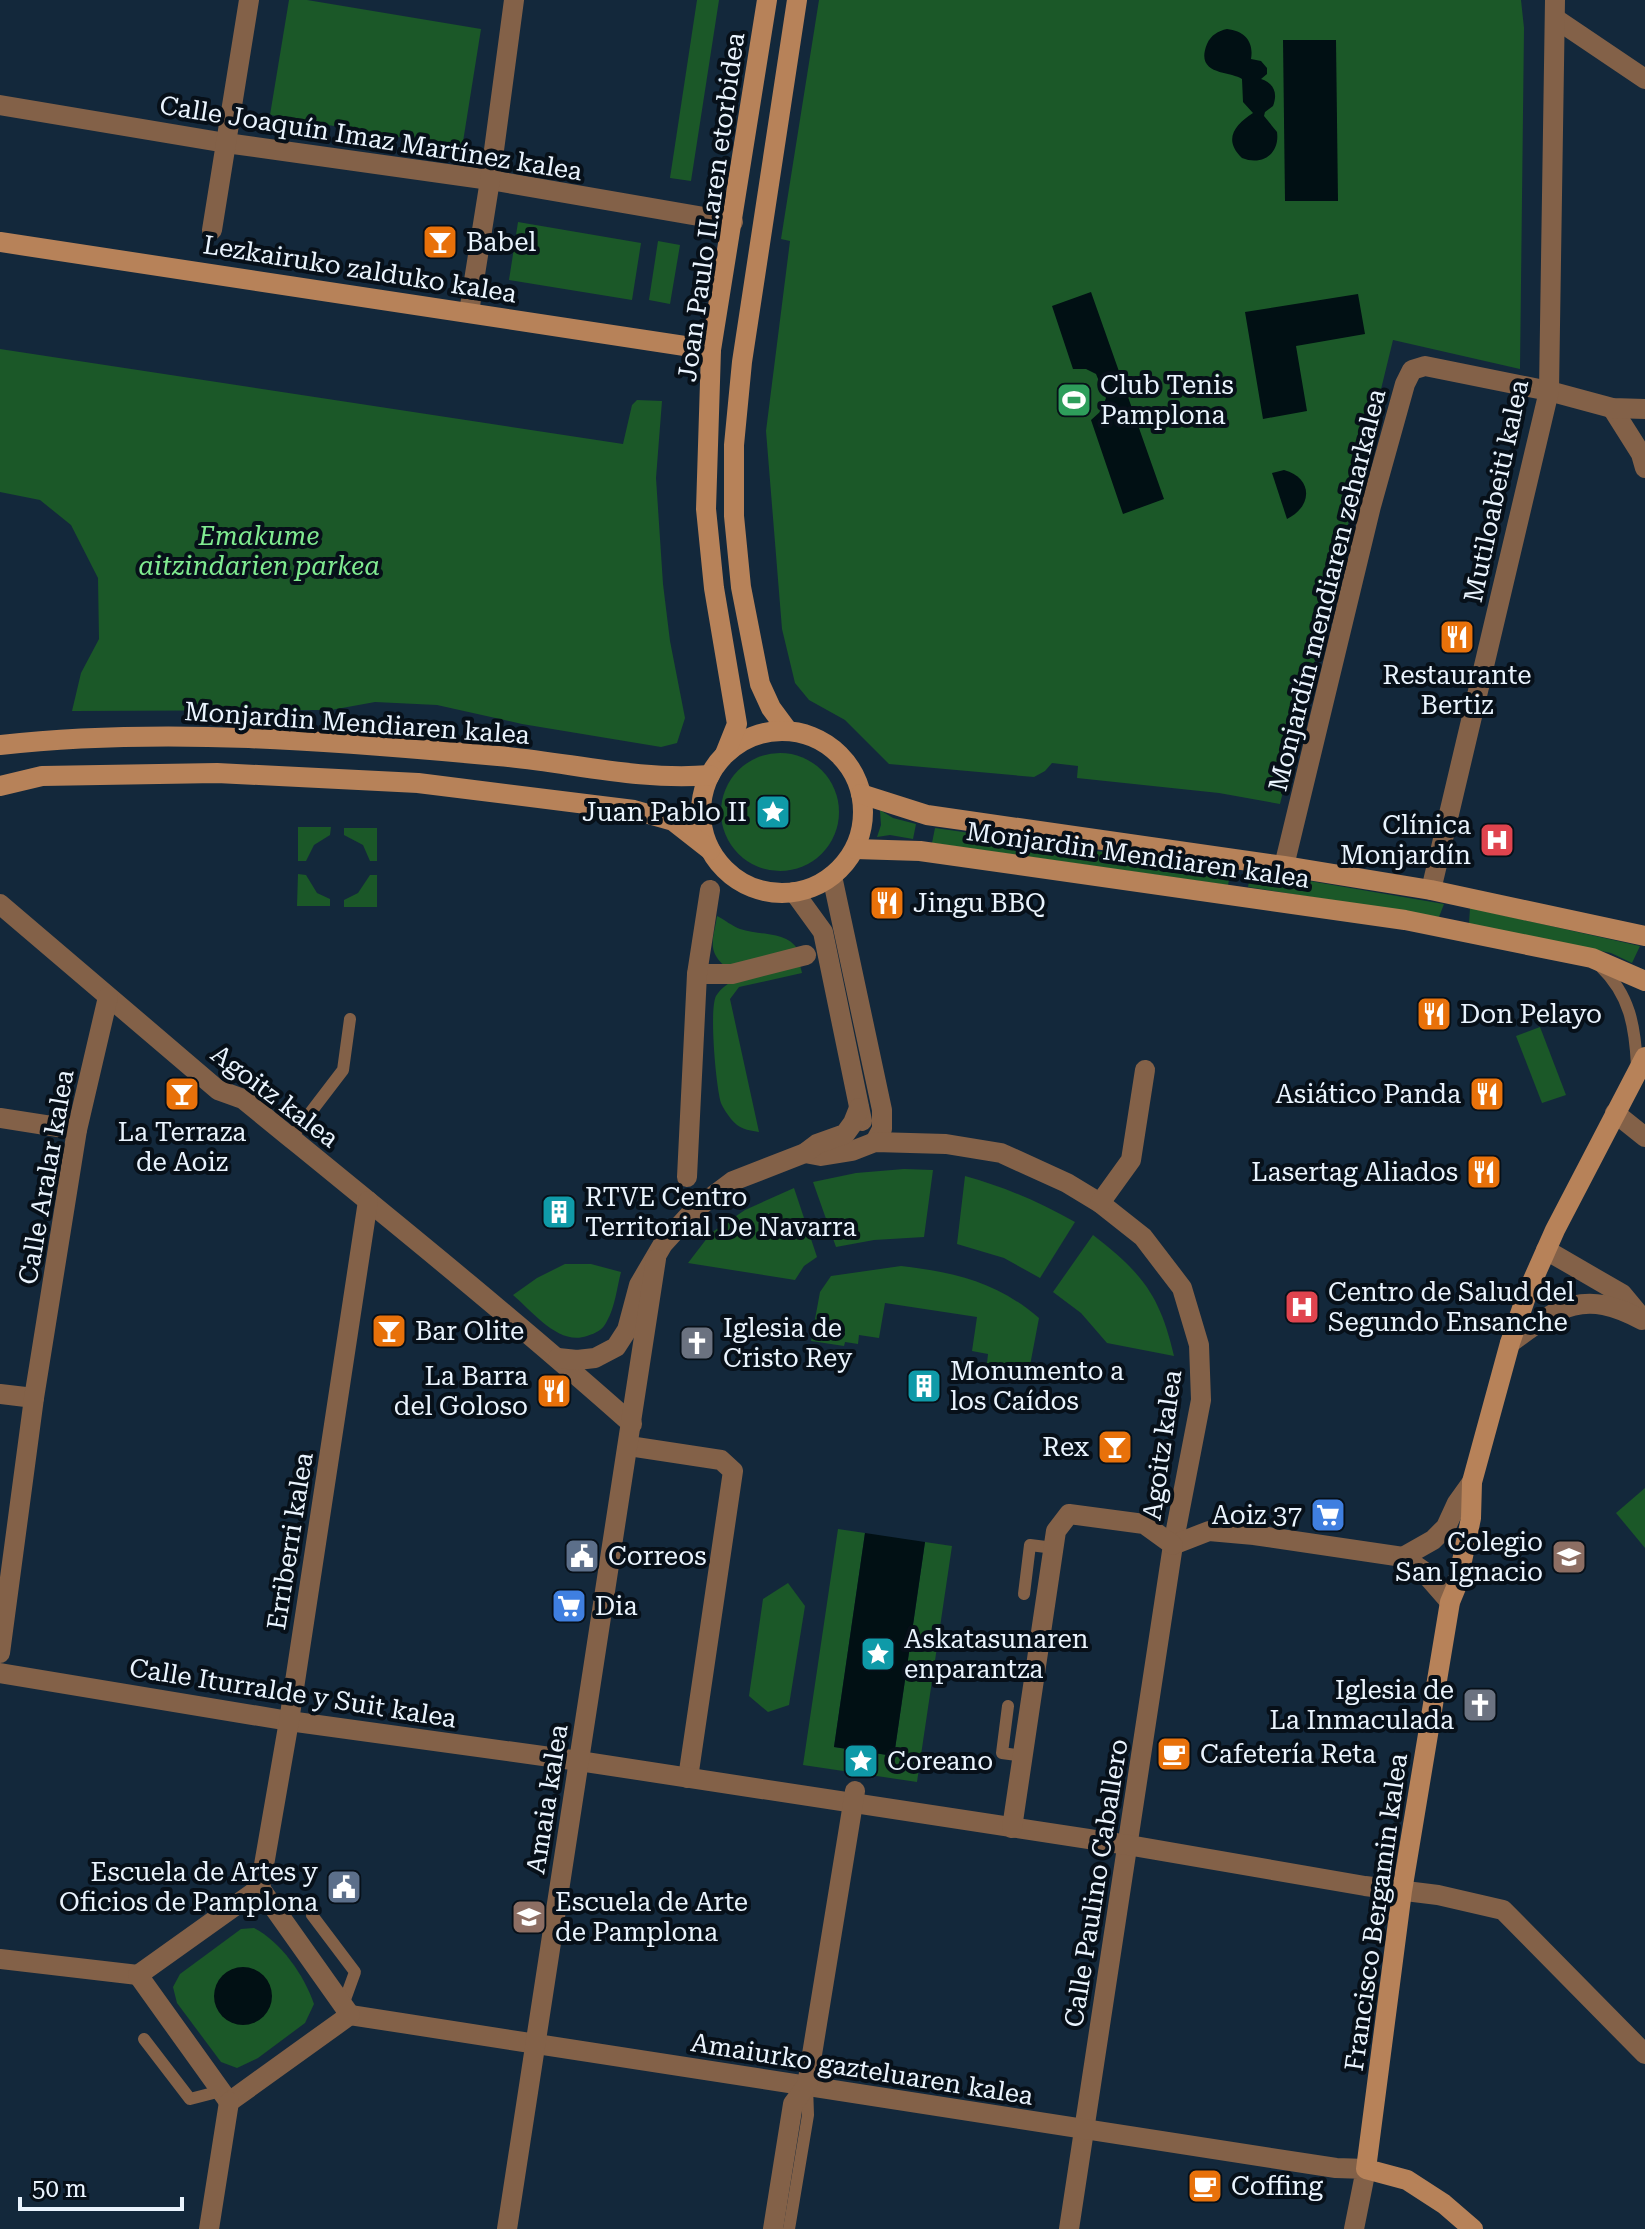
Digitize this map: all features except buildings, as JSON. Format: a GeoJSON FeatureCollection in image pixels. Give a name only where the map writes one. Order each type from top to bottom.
{"type":"FeatureCollection","features":[{"type":"Feature","properties":{"kind":"main road","name":"Joan Paulo II.aren etorbidea"},"geometry":{"type":"LineString","coordinates":[[725,754],[737,724],[714,588],[706,509],[711,350],[767,0]]}},
{"type":"Feature","properties":{"kind":"main road","name":"Joan Paulo II.aren etorbidea"},"geometry":{"type":"LineString","coordinates":[[788,731],[771,708],[760,684],[754,657],[741,587],[734,516],[734,445],[742,362],[797,0]]}},
{"type":"Feature","properties":{"kind":"main road","name":"Lezkairuko zalduko kalea"},"geometry":{"type":"LineString","coordinates":[[0,242],[711,350]]}},
{"type":"Feature","properties":{"kind":"main road"},"geometry":{"type":"LineString","coordinates":[[0,786],[42,776],[217,773],[418,783],[634,810],[673,821],[710,850],[725,870],[745,884],[769,892],[794,892],[815,887],[832,876],[855,849],[863,822],[861,794],[854,775],[843,758],[827,744],[808,735],[788,731],[756,735],[739,743],[725,754],[710,775],[702,799],[702,825],[710,850]]}},
{"type":"Feature","properties":{"kind":"main road","name":"Monjardin Mendiaren kalea"},"geometry":{"type":"LineString","coordinates":[[0,745],[141,736],[337,742],[533,759],[640,776],[710,775]]}},
{"type":"Feature","properties":{"kind":"main road","name":"Monjardin Mendiaren kalea"},"geometry":{"type":"LineString","coordinates":[[861,794],[927,815],[1431,890],[1645,936]]}},
{"type":"Feature","properties":{"kind":"main road","name":"Monjardin Mendiaren kalea"},"geometry":{"type":"LineString","coordinates":[[855,849],[920,851],[1405,920],[1592,958],[1645,981]]}},
{"type":"Feature","properties":{"kind":"main road","name":"Francisco Bergamin kalea"},"geometry":{"type":"LineString","coordinates":[[1366,2169],[1402,1891],[1450,1602],[1457,1585],[1471,1518],[1472,1482],[1510,1343],[1546,1250],[1641,1064]]}},
{"type":"Feature","properties":{"kind":"main road"},"geometry":{"type":"LineString","coordinates":[[1366,2169],[1407,2180],[1444,2204],[1473,2229]]}},
{"type":"Feature","properties":{"kind":"street"},"geometry":{"type":"LineString","coordinates":[[212,230],[249,0]]}},
{"type":"Feature","properties":{"kind":"street"},"geometry":{"type":"LineString","coordinates":[[469,312],[514,0]]}},
{"type":"Feature","properties":{"kind":"street"},"geometry":{"type":"LineString","coordinates":[[1555,10],[1645,79]]}},
{"type":"Feature","properties":{"kind":"street","name":"Mutiloabeiti kalea"},"geometry":{"type":"LineString","coordinates":[[1431,890],[1549,391],[1555,10]]}},
{"type":"Feature","properties":{"kind":"street","name":"Calle Joaquín Imaz Martínez kalea"},"geometry":{"type":"LineString","coordinates":[[0,105],[226,143],[490,180],[733,222]]}},
{"type":"Feature","properties":{"kind":"street","name":"Monjardín mendiaren zeharkalea"},"geometry":{"type":"LineString","coordinates":[[1284,866],[1371,506],[1405,384],[1412,370],[1425,366],[1549,391]]}},
{"type":"Feature","properties":{"kind":"street"},"geometry":{"type":"LineString","coordinates":[[1549,391],[1612,408],[1645,409]]}},
{"type":"Feature","properties":{"kind":"street"},"geometry":{"type":"LineString","coordinates":[[1612,408],[1644,456]]}},
{"type":"Feature","properties":{"kind":"street"},"geometry":{"type":"LineString","coordinates":[[794,892],[823,932],[862,1123],[875,1142],[882,1129],[882,1110],[832,876]]}},
{"type":"Feature","properties":{"kind":"street"},"geometry":{"type":"LineString","coordinates":[[687,1177],[697,974],[710,890]]}},
{"type":"Feature","properties":{"kind":"street","name":"Agoitz kalea"},"geometry":{"type":"LineString","coordinates":[[0,904],[218,1090],[243,1099],[558,1358],[632,1424]]}},
{"type":"Feature","properties":{"kind":"street"},"geometry":{"type":"LineString","coordinates":[[697,974],[732,974],[806,955]]}},
{"type":"Feature","properties":{"kind":"street","name":"Calle Aralar kalea"},"geometry":{"type":"LineString","coordinates":[[0,1653],[34,1398],[77,1130],[108,997]]}},
{"type":"Feature","properties":{"kind":"street"},"geometry":{"type":"LineString","coordinates":[[1100,1203],[1131,1160],[1145,1070]]}},
{"type":"Feature","properties":{"kind":"street","name":"Agoitz kalea"},"geometry":{"type":"LineString","coordinates":[[558,1358],[595,1358],[616,1347],[627,1330],[639,1285],[663,1244],[693,1211],[733,1181],[845,1134],[859,1108]]}},
{"type":"Feature","properties":{"kind":"street"},"geometry":{"type":"LineString","coordinates":[[1615,1113],[1645,1137]]}},
{"type":"Feature","properties":{"kind":"street"},"geometry":{"type":"LineString","coordinates":[[0,1118],[77,1130]]}},
{"type":"Feature","properties":{"kind":"street","name":"Agoitz kalea"},"geometry":{"type":"LineString","coordinates":[[805,1153],[821,1156],[852,1151],[875,1142],[946,1144],[1001,1153],[1067,1183],[1100,1203],[1143,1237],[1182,1288],[1199,1345],[1201,1400],[1173,1545]]}},
{"type":"Feature","properties":{"kind":"street","name":"Erriberri kalea"},"geometry":{"type":"LineString","coordinates":[[260,1888],[289,1721],[368,1201]]}},
{"type":"Feature","properties":{"kind":"street"},"geometry":{"type":"LineString","coordinates":[[1546,1250],[1622,1294],[1644,1322]]}},
{"type":"Feature","properties":{"kind":"street","name":"Agoitz kalea"},"geometry":{"type":"LineString","coordinates":[[632,1424],[656,1259]]}},
{"type":"Feature","properties":{"kind":"street"},"geometry":{"type":"LineString","coordinates":[[1510,1343],[1545,1318],[1567,1307],[1588,1302],[1618,1307],[1644,1322]]}},
{"type":"Feature","properties":{"kind":"street"},"geometry":{"type":"LineString","coordinates":[[0,1394],[34,1398]]}},
{"type":"Feature","properties":{"kind":"street","name":"Amaia kalea"},"geometry":{"type":"LineString","coordinates":[[507,2229],[632,1424]]}},
{"type":"Feature","properties":{"kind":"street"},"geometry":{"type":"LineString","coordinates":[[629,1446],[721,1460],[733,1471],[688,1778]]}},
{"type":"Feature","properties":{"kind":"street","name":"Francisco Bergamin kalea"},"geometry":{"type":"LineString","coordinates":[[1403,1557],[1433,1540],[1446,1527],[1457,1503],[1472,1482]]}},
{"type":"Feature","properties":{"kind":"street"},"geometry":{"type":"LineString","coordinates":[[1012,1828],[1056,1531],[1069,1514],[1144,1524],[1173,1545]]}},
{"type":"Feature","properties":{"kind":"street","name":"Agoitz kalea"},"geometry":{"type":"LineString","coordinates":[[1173,1545],[1209,1531],[1403,1557]]}},
{"type":"Feature","properties":{"kind":"street","name":"Calle Paulino Caballero"},"geometry":{"type":"LineString","coordinates":[[1069,2229],[1173,1545]]}},
{"type":"Feature","properties":{"kind":"street"},"geometry":{"type":"LineString","coordinates":[[1403,1557],[1422,1570],[1450,1602]]}},
{"type":"Feature","properties":{"kind":"street","name":"Calle Iturralde y Suit kalea"},"geometry":{"type":"LineString","coordinates":[[0,1673],[289,1721],[579,1761]]}},
{"type":"Feature","properties":{"kind":"street"},"geometry":{"type":"LineString","coordinates":[[579,1761],[688,1778],[854,1797],[1012,1828],[1438,1895],[1503,1910],[1645,2054]]}},
{"type":"Feature","properties":{"kind":"street"},"geometry":{"type":"LineString","coordinates":[[773,2229],[793,2104],[807,2085],[854,1797]]}},
{"type":"Feature","properties":{"kind":"street"},"geometry":{"type":"LineString","coordinates":[[0,1959],[138,1975],[260,1888],[347,2010],[225,2096]]}},
{"type":"Feature","properties":{"kind":"street"},"geometry":{"type":"LineString","coordinates":[[138,1975],[225,2096],[209,2229]]}},
{"type":"Feature","properties":{"kind":"street","name":"Amaiurko gazteluaren kalea"},"geometry":{"type":"LineString","coordinates":[[347,2010],[536,2046],[1336,2168],[1366,2169]]}},
{"type":"Feature","properties":{"kind":"street","name":"Francisco Bergamin kalea"},"geometry":{"type":"LineString","coordinates":[[1354,2229],[1366,2169]]}},
{"type":"Feature","properties":{"kind":"lane"},"geometry":{"type":"LineString","coordinates":[[1592,958],[1607,973],[1633,1020],[1641,1064]]}},
{"type":"Feature","properties":{"kind":"lane"},"geometry":{"type":"LineString","coordinates":[[291,1138],[343,1070],[350,1019]]}},
{"type":"Feature","properties":{"kind":"lane"},"geometry":{"type":"LineString","coordinates":[[1024,1594],[1030,1545],[1054,1548]]}},
{"type":"Feature","properties":{"kind":"lane"},"geometry":{"type":"LineString","coordinates":[[1008,1706],[1002,1753],[1023,1756]]}},
{"type":"Feature","properties":{"kind":"lane"},"geometry":{"type":"LineString","coordinates":[[312,1915],[355,1972],[347,2010]]}},
{"type":"Feature","properties":{"kind":"lane"},"geometry":{"type":"LineString","coordinates":[[144,2039],[190,2099],[225,2096]]}},
{"type":"Feature","properties":{"kind":"lane"},"geometry":{"type":"LineString","coordinates":[[789,2229],[808,2115],[807,2085]]}},
{"type":"Feature","properties":{"kind":"green space"},"geometry":{"type":"Polygon","coordinates":[[[289,0],[307,0],[481,29],[462,148],[270,115],[289,0]]]}},
{"type":"Feature","properties":{"kind":"green space"},"geometry":{"type":"Polygon","coordinates":[[[697,0],[719,0],[691,181],[670,178],[697,0]]]}},
{"type":"Feature","properties":{"kind":"green space","name":"Club Tenis Pamplona"},"geometry":{"type":"Polygon","coordinates":[[[819,0],[1521,0],[1524,28],[1520,369],[1393,340],[1280,804],[1219,793],[1077,778],[1078,766],[1052,763],[1034,777],[889,764],[845,720],[809,700],[795,683],[782,629],[766,431],[790,241],[781,239],[819,0]]]}},
{"type":"Feature","properties":{"kind":"green space"},"geometry":{"type":"Polygon","coordinates":[[[518,222],[641,243],[632,300],[509,280],[518,222]]]}},
{"type":"Feature","properties":{"kind":"green space"},"geometry":{"type":"Polygon","coordinates":[[[658,241],[680,245],[670,304],[649,300],[658,241]]]}},
{"type":"Feature","properties":{"kind":"green space","name":"Emakume aitzindarien parkea"},"geometry":{"type":"Polygon","coordinates":[[[0,349],[623,444],[632,405],[637,400],[662,401],[656,478],[663,584],[685,718],[677,743],[661,747],[522,724],[437,705],[375,702],[331,710],[72,711],[81,673],[99,639],[98,578],[71,525],[40,500],[0,492],[0,349]]]}},
{"type":"Feature","properties":{"kind":"green space"},"geometry":{"type":"Polygon","coordinates":[[[780,753],[803,758],[822,770],[834,789],[839,812],[834,835],[822,854],[803,866],[780,871],[757,866],[738,854],[726,835],[721,812],[726,789],[738,770],[757,758],[780,753]]]}},
{"type":"Feature","properties":{"kind":"green space"},"geometry":{"type":"Polygon","coordinates":[[[880,810],[893,818],[916,824],[913,839],[890,835],[877,837],[881,825],[880,810]]]}},
{"type":"Feature","properties":{"kind":"green space"},"geometry":{"type":"Polygon","coordinates":[[[298,827],[331,827],[330,835],[314,845],[306,861],[298,861],[298,827]]]}},
{"type":"Feature","properties":{"kind":"green space"},"geometry":{"type":"Polygon","coordinates":[[[344,828],[377,828],[377,861],[370,861],[363,845],[344,835],[344,828]]]}},
{"type":"Feature","properties":{"kind":"green space"},"geometry":{"type":"Polygon","coordinates":[[[935,828],[1231,870],[1228,885],[932,843],[935,828]]]}},
{"type":"Feature","properties":{"kind":"green space"},"geometry":{"type":"Polygon","coordinates":[[[1251,871],[1444,904],[1439,917],[1248,887],[1251,871]]]}},
{"type":"Feature","properties":{"kind":"green space"},"geometry":{"type":"Polygon","coordinates":[[[298,874],[306,875],[317,893],[330,899],[330,906],[297,906],[298,874]]]}},
{"type":"Feature","properties":{"kind":"green space"},"geometry":{"type":"Polygon","coordinates":[[[370,875],[377,875],[377,907],[344,907],[344,900],[358,893],[370,875]]]}},
{"type":"Feature","properties":{"kind":"green space"},"geometry":{"type":"Polygon","coordinates":[[[1470,908],[1640,946],[1632,963],[1611,953],[1469,924],[1470,908]]]}},
{"type":"Feature","properties":{"kind":"green space"},"geometry":{"type":"Polygon","coordinates":[[[717,916],[740,929],[788,940],[799,952],[725,966],[713,949],[717,916]]]}},
{"type":"Feature","properties":{"kind":"green space"},"geometry":{"type":"Polygon","coordinates":[[[800,965],[802,973],[739,987],[730,999],[759,1132],[744,1128],[728,1116],[719,1094],[713,1032],[716,996],[736,980],[800,965]]]}},
{"type":"Feature","properties":{"kind":"green space"},"geometry":{"type":"Polygon","coordinates":[[[1540,1027],[1566,1095],[1542,1103],[1516,1036],[1540,1027]]]}},
{"type":"Feature","properties":{"kind":"green space"},"geometry":{"type":"Polygon","coordinates":[[[933,1170],[924,1237],[874,1240],[836,1247],[813,1182],[856,1173],[933,1170]]]}},
{"type":"Feature","properties":{"kind":"green space"},"geometry":{"type":"Polygon","coordinates":[[[965,1176],[1022,1196],[1075,1222],[1040,1278],[1004,1258],[957,1244],[965,1176]]]}},
{"type":"Feature","properties":{"kind":"green space"},"geometry":{"type":"Polygon","coordinates":[[[794,1188],[817,1257],[804,1266],[795,1280],[688,1263],[711,1233],[745,1210],[794,1188]]]}},
{"type":"Feature","properties":{"kind":"green space"},"geometry":{"type":"Polygon","coordinates":[[[1093,1235],[1124,1261],[1147,1287],[1162,1317],[1174,1356],[1107,1343],[1081,1313],[1053,1292],[1093,1235]]]}},
{"type":"Feature","properties":{"kind":"green space"},"geometry":{"type":"Polygon","coordinates":[[[565,1264],[591,1264],[621,1272],[610,1315],[599,1331],[587,1336],[577,1338],[557,1332],[513,1295],[565,1264]]]}},
{"type":"Feature","properties":{"kind":"green space"},"geometry":{"type":"Polygon","coordinates":[[[901,1266],[957,1276],[991,1287],[1039,1318],[1028,1376],[1000,1371],[1000,1365],[987,1363],[988,1354],[972,1351],[977,1317],[885,1303],[879,1338],[859,1335],[858,1344],[845,1342],[844,1346],[811,1341],[820,1292],[831,1276],[901,1266]]]}},
{"type":"Feature","properties":{"kind":"green space"},"geometry":{"type":"Polygon","coordinates":[[[1645,1488],[1645,1548],[1616,1513],[1645,1488]]]}},
{"type":"Feature","properties":{"kind":"green space"},"geometry":{"type":"Polygon","coordinates":[[[838,1529],[865,1533],[834,1747],[894,1756],[925,1542],[952,1546],[917,1782],[803,1765],[838,1529]]]}},
{"type":"Feature","properties":{"kind":"green space"},"geometry":{"type":"Polygon","coordinates":[[[788,1583],[805,1606],[789,1705],[768,1712],[749,1696],[763,1599],[788,1583]]]}},
{"type":"Feature","properties":{"kind":"green space"},"geometry":{"type":"Polygon","coordinates":[[[254,1928],[290,1960],[314,2004],[305,2023],[258,2058],[237,2068],[221,2062],[177,2003],[173,1987],[180,1974],[241,1929],[254,1928]]]}},
{"type":"Feature","properties":{"kind":"shaded area"},"geometry":{"type":"Polygon","coordinates":[[[1227,29],[1247,38],[1251,59],[1261,61],[1267,68],[1267,74],[1261,79],[1272,86],[1275,93],[1273,106],[1264,116],[1277,132],[1276,146],[1263,159],[1242,158],[1233,144],[1237,127],[1253,113],[1243,102],[1242,79],[1209,67],[1205,62],[1204,54],[1209,41],[1215,34],[1227,29]]]}},
{"type":"Feature","properties":{"kind":"shaded area"},"geometry":{"type":"Polygon","coordinates":[[[1283,40],[1336,40],[1338,201],[1285,201],[1283,40]]]}},
{"type":"Feature","properties":{"kind":"shaded area"},"geometry":{"type":"Polygon","coordinates":[[[1091,292],[1164,499],[1123,514],[1091,420],[1101,411],[1106,398],[1096,374],[1086,369],[1073,369],[1052,306],[1091,292]]]}},
{"type":"Feature","properties":{"kind":"shaded area"},"geometry":{"type":"Polygon","coordinates":[[[1358,294],[1365,334],[1296,346],[1307,411],[1263,419],[1245,312],[1358,294]]]}},
{"type":"Feature","properties":{"kind":"shaded area"},"geometry":{"type":"Polygon","coordinates":[[[1284,470],[1300,479],[1306,493],[1302,507],[1287,519],[1272,473],[1284,470]]]}},
{"type":"Feature","properties":{"kind":"shaded area"},"geometry":{"type":"Polygon","coordinates":[[[865,1533],[925,1542],[894,1756],[834,1747],[865,1533]]]}},
{"type":"Feature","properties":{"kind":"shaded area"},"geometry":{"type":"Polygon","coordinates":[[[243,1967],[264,1975],[272,1996],[264,2017],[243,2025],[222,2017],[214,1996],[222,1975],[243,1967]]]}},
{"type":"Feature","properties":{"kind":"place","name":"Babel"},"geometry":{"type":"Point","coordinates":[440,242]}},
{"type":"Feature","properties":{"kind":"place","name":"Club Tenis Pamplona"},"geometry":{"type":"Point","coordinates":[1074,400]}},
{"type":"Feature","properties":{"kind":"place","name":"Restaurante Bertiz"},"geometry":{"type":"Point","coordinates":[1457,637]}},
{"type":"Feature","properties":{"kind":"place","name":"Juan Pablo II"},"geometry":{"type":"Point","coordinates":[773,812]}},
{"type":"Feature","properties":{"kind":"place","name":"Clínica Monjardín"},"geometry":{"type":"Point","coordinates":[1497,840]}},
{"type":"Feature","properties":{"kind":"place","name":"Jingu BBQ"},"geometry":{"type":"Point","coordinates":[887,903]}},
{"type":"Feature","properties":{"kind":"place","name":"Don Pelayo"},"geometry":{"type":"Point","coordinates":[1434,1014]}},
{"type":"Feature","properties":{"kind":"place","name":"La Terraza de Aoiz"},"geometry":{"type":"Point","coordinates":[182,1094]}},
{"type":"Feature","properties":{"kind":"place","name":"Asiático Panda"},"geometry":{"type":"Point","coordinates":[1487,1094]}},
{"type":"Feature","properties":{"kind":"place","name":"Lasertag Aliados"},"geometry":{"type":"Point","coordinates":[1484,1172]}},
{"type":"Feature","properties":{"kind":"place","name":"RTVE Centro Territorial De Navarra"},"geometry":{"type":"Point","coordinates":[559,1212]}},
{"type":"Feature","properties":{"kind":"place","name":"Centro de Salud del Segundo Ensanche"},"geometry":{"type":"Point","coordinates":[1302,1307]}},
{"type":"Feature","properties":{"kind":"place","name":"Bar Olite"},"geometry":{"type":"Point","coordinates":[389,1331]}},
{"type":"Feature","properties":{"kind":"place","name":"Iglesia de Cristo Rey"},"geometry":{"type":"Point","coordinates":[697,1343]}},
{"type":"Feature","properties":{"kind":"place","name":"Monumento a los Caídos"},"geometry":{"type":"Point","coordinates":[924,1386]}},
{"type":"Feature","properties":{"kind":"place","name":"La Barra del Goloso"},"geometry":{"type":"Point","coordinates":[554,1391]}},
{"type":"Feature","properties":{"kind":"place","name":"Rex"},"geometry":{"type":"Point","coordinates":[1115,1447]}},
{"type":"Feature","properties":{"kind":"place","name":"Aoiz 37"},"geometry":{"type":"Point","coordinates":[1328,1515]}},
{"type":"Feature","properties":{"kind":"place","name":"Correos"},"geometry":{"type":"Point","coordinates":[582,1556]}},
{"type":"Feature","properties":{"kind":"place","name":"Colegio San Ignacio"},"geometry":{"type":"Point","coordinates":[1569,1557]}},
{"type":"Feature","properties":{"kind":"place","name":"Dia"},"geometry":{"type":"Point","coordinates":[569,1606]}},
{"type":"Feature","properties":{"kind":"place","name":"Askatasunaren enparantza"},"geometry":{"type":"Point","coordinates":[878,1654]}},
{"type":"Feature","properties":{"kind":"place","name":"Iglesia de La Inmaculada"},"geometry":{"type":"Point","coordinates":[1480,1705]}},
{"type":"Feature","properties":{"kind":"place","name":"Cafetería Reta"},"geometry":{"type":"Point","coordinates":[1174,1754]}},
{"type":"Feature","properties":{"kind":"place","name":"Coreano"},"geometry":{"type":"Point","coordinates":[861,1761]}},
{"type":"Feature","properties":{"kind":"place","name":"Escuela de Artes y Oficios de Pamplona"},"geometry":{"type":"Point","coordinates":[344,1887]}},
{"type":"Feature","properties":{"kind":"place","name":"Escuela de Arte de Pamplona"},"geometry":{"type":"Point","coordinates":[529,1917]}},
{"type":"Feature","properties":{"kind":"place","name":"Coffing"},"geometry":{"type":"Point","coordinates":[1205,2186]}}]}
